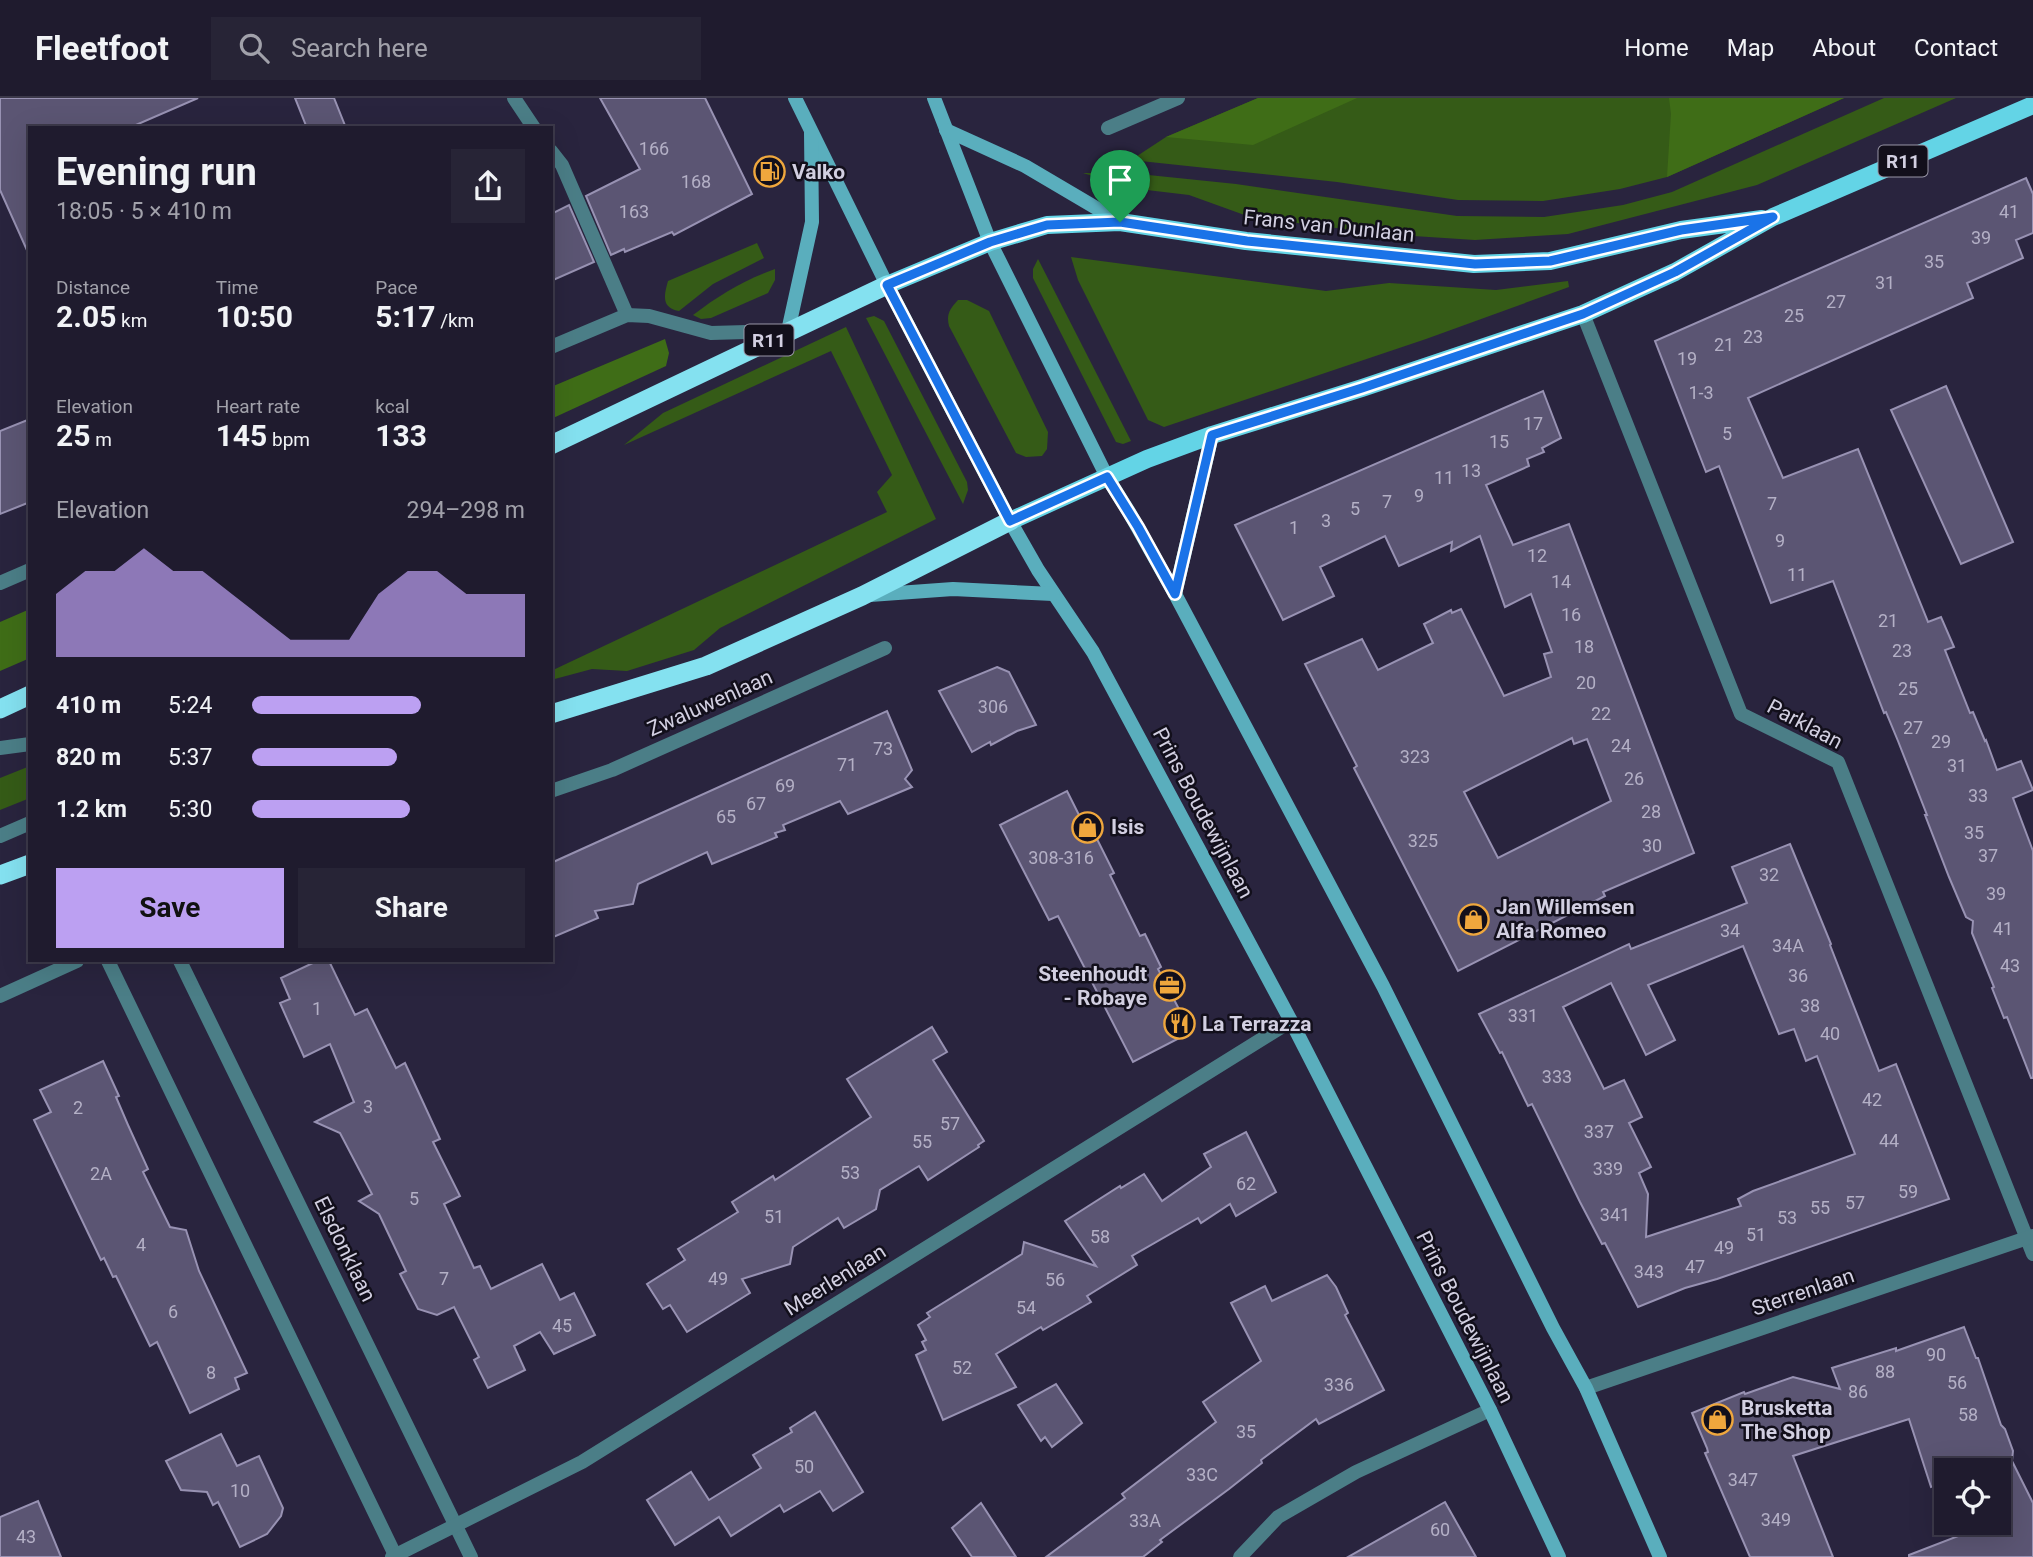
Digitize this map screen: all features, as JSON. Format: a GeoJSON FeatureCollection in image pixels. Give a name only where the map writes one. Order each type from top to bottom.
{"type":"FeatureCollection","features":[{"type":"Feature","properties":{"kind":"highway","name":"R11"},"geometry":{"type":"LineString","coordinates":[[553,444],[887,285]]}},
{"type":"Feature","properties":{"kind":"highway","name":"R11"},"geometry":{"type":"LineString","coordinates":[[553,713],[706,666],[862,596],[1010,521]]}},
{"type":"Feature","properties":{"kind":"highway"},"geometry":{"type":"LineString","coordinates":[[0,709],[28,696]]}},
{"type":"Feature","properties":{"kind":"highway"},"geometry":{"type":"LineString","coordinates":[[0,875],[28,865]]}},
{"type":"Feature","properties":{"kind":"main road","name":"Prins Boudewijnlaan"},"geometry":{"type":"LineString","coordinates":[[796,98],[887,285],[1010,521],[1053,594],[1093,652],[1291,1021],[1490,1410],[1559,1557]]}},
{"type":"Feature","properties":{"kind":"main road"},"geometry":{"type":"LineString","coordinates":[[934,98],[990,242],[1107,477],[1175,594],[1383,986],[1553,1328],[1586,1388],[1660,1557]]}},
{"type":"Feature","properties":{"kind":"main road","name":"Frans van Dunlaan"},"geometry":{"type":"LineString","coordinates":[[1010,521],[1147,459],[1212,435],[1583,314],[1675,272],[1773,217],[2033,105]]}},
{"type":"Feature","properties":{"kind":"main road"},"geometry":{"type":"LineString","coordinates":[[788,331],[812,222],[811,128]]}},
{"type":"Feature","properties":{"kind":"main road"},"geometry":{"type":"LineString","coordinates":[[946,130],[1025,166],[1120,222]]}},
{"type":"Feature","properties":{"kind":"main road","name":"Frans van Dunlaan"},"geometry":{"type":"LineString","coordinates":[[887,285],[990,242],[1047,225],[1120,222],[1247,241],[1475,264],[1550,261],[1681,230],[1773,217]]}},
{"type":"Feature","properties":{"kind":"main road"},"geometry":{"type":"LineString","coordinates":[[1175,594],[1212,435]]}},
{"type":"Feature","properties":{"kind":"main road"},"geometry":{"type":"LineString","coordinates":[[862,596],[953,589],[1053,594]]}},
{"type":"Feature","properties":{"kind":"street"},"geometry":{"type":"LineString","coordinates":[[514,98],[533,126]]}},
{"type":"Feature","properties":{"kind":"street"},"geometry":{"type":"LineString","coordinates":[[1108,128],[1178,98]]}},
{"type":"Feature","properties":{"kind":"street"},"geometry":{"type":"LineString","coordinates":[[553,154],[562,165],[627,315]]}},
{"type":"Feature","properties":{"kind":"street","name":"Parklaan"},"geometry":{"type":"LineString","coordinates":[[1583,314],[1741,714],[1838,762],[2030,1237],[2033,1254]]}},
{"type":"Feature","properties":{"kind":"street"},"geometry":{"type":"LineString","coordinates":[[553,346],[627,315],[649,316],[711,332],[788,331]]}},
{"type":"Feature","properties":{"kind":"street"},"geometry":{"type":"LineString","coordinates":[[0,583],[28,571]]}},
{"type":"Feature","properties":{"kind":"street","name":"Zwaluwenlaan"},"geometry":{"type":"LineString","coordinates":[[553,790],[612,770],[885,648]]}},
{"type":"Feature","properties":{"kind":"street"},"geometry":{"type":"LineString","coordinates":[[0,748],[28,744]]}},
{"type":"Feature","properties":{"kind":"street"},"geometry":{"type":"LineString","coordinates":[[0,836],[28,824]]}},
{"type":"Feature","properties":{"kind":"street"},"geometry":{"type":"LineString","coordinates":[[0,996],[76,962]]}},
{"type":"Feature","properties":{"kind":"street"},"geometry":{"type":"LineString","coordinates":[[108,962],[394,1557]]}},
{"type":"Feature","properties":{"kind":"street","name":"Elsdonklaan"},"geometry":{"type":"LineString","coordinates":[[180,962],[471,1557]]}},
{"type":"Feature","properties":{"kind":"street","name":"Meerlenlaan"},"geometry":{"type":"LineString","coordinates":[[394,1557],[582,1462],[1291,1021]]}},
{"type":"Feature","properties":{"kind":"street","name":"Sterrenlaan"},"geometry":{"type":"LineString","coordinates":[[1586,1388],[2030,1237]]}},
{"type":"Feature","properties":{"kind":"street"},"geometry":{"type":"LineString","coordinates":[[1240,1557],[1278,1517],[1356,1472],[1490,1410]]}},
{"type":"Feature","properties":{"kind":"green space"},"geometry":{"type":"Polygon","coordinates":[[[1258,98],[1844,98],[1667,177],[1620,189],[1543,201],[1458,200],[1337,182],[1131,160],[1166,137],[1258,98]]]}},
{"type":"Feature","properties":{"kind":"green space"},"geometry":{"type":"Polygon","coordinates":[[[1258,98],[1357,98],[1253,145],[1166,137],[1258,98]]]}},
{"type":"Feature","properties":{"kind":"green space"},"geometry":{"type":"Polygon","coordinates":[[[1669,98],[1844,98],[1667,177],[1671,114],[1669,98]]]}},
{"type":"Feature","properties":{"kind":"green space"},"geometry":{"type":"Polygon","coordinates":[[[1884,98],[1956,98],[1757,185],[1568,234],[1475,240],[1383,234],[1250,217],[1189,195],[1130,188],[1083,173],[1129,173],[1236,184],[1457,216],[1544,217],[1623,205],[1672,192],[1884,98]]]}},
{"type":"Feature","properties":{"kind":"green space"},"geometry":{"type":"Polygon","coordinates":[[[757,243],[764,258],[713,284],[679,311],[669,307],[665,300],[668,281],[757,243]]]}},
{"type":"Feature","properties":{"kind":"green space"},"geometry":{"type":"Polygon","coordinates":[[[1071,257],[1326,291],[1389,283],[1496,290],[1568,281],[1569,287],[1426,339],[1164,427],[1148,420],[1078,280],[1071,257]]]}},
{"type":"Feature","properties":{"kind":"green space"},"geometry":{"type":"Polygon","coordinates":[[[1038,259],[1131,441],[1123,444],[1116,442],[1033,278],[1033,269],[1038,259]]]}},
{"type":"Feature","properties":{"kind":"green space"},"geometry":{"type":"Polygon","coordinates":[[[775,269],[775,280],[768,293],[711,318],[701,319],[693,315],[732,289],[775,269]]]}},
{"type":"Feature","properties":{"kind":"green space"},"geometry":{"type":"Polygon","coordinates":[[[958,300],[967,300],[989,311],[1048,432],[1047,449],[1042,456],[1026,457],[1016,453],[949,326],[949,312],[958,300]]]}},
{"type":"Feature","properties":{"kind":"green space"},"geometry":{"type":"Polygon","coordinates":[[[874,316],[884,321],[967,482],[968,490],[963,504],[866,318],[874,316]]]}},
{"type":"Feature","properties":{"kind":"green space"},"geometry":{"type":"Polygon","coordinates":[[[846,327],[936,519],[720,628],[694,650],[627,671],[592,669],[553,679],[553,670],[887,512],[877,492],[892,475],[831,351],[624,445],[663,413],[846,327]]]}},
{"type":"Feature","properties":{"kind":"green space"},"geometry":{"type":"Polygon","coordinates":[[[665,339],[669,353],[666,366],[553,418],[553,386],[665,339]]]}},
{"type":"Feature","properties":{"kind":"green space"},"geometry":{"type":"Polygon","coordinates":[[[28,610],[28,659],[0,671],[0,622],[28,610]]]}},
{"type":"Feature","properties":{"kind":"green space"},"geometry":{"type":"Polygon","coordinates":[[[28,767],[28,799],[0,810],[0,778],[28,767]]]}},
{"type":"Feature","properties":{"kind":"building"},"geometry":{"type":"Polygon","coordinates":[[[0,98],[198,98],[134,126],[28,126],[28,253],[0,190],[0,98]]]}},
{"type":"Feature","properties":{"kind":"building"},"geometry":{"type":"Polygon","coordinates":[[[295,98],[334,98],[345,126],[306,126],[295,98]]]}},
{"type":"Feature","properties":{"kind":"building"},"geometry":{"type":"Polygon","coordinates":[[[600,98],[705,98],[752,194],[674,235],[672,232],[625,252],[624,249],[611,255],[586,196],[640,169],[600,98]]]}},
{"type":"Feature","properties":{"kind":"building"},"geometry":{"type":"Polygon","coordinates":[[[2026,178],[2033,194],[2033,233],[2016,240],[2023,258],[1967,283],[1973,298],[1748,398],[1783,478],[1858,449],[1928,622],[1941,617],[1954,647],[1945,650],[1970,713],[1973,712],[1997,770],[2021,761],[2033,790],[2013,798],[2033,851],[2033,1078],[2007,1017],[2004,1018],[1972,933],[1973,921],[1966,917],[1949,877],[1898,741],[1886,712],[1884,713],[1833,581],[1771,603],[1719,466],[1706,472],[1655,341],[2026,178]]]}},
{"type":"Feature","properties":{"kind":"building"},"geometry":{"type":"Polygon","coordinates":[[[569,205],[594,262],[553,280],[553,213],[569,205]]]}},
{"type":"Feature","properties":{"kind":"building"},"geometry":{"type":"Polygon","coordinates":[[[1946,386],[2013,542],[1961,564],[1891,410],[1946,386]]]}},
{"type":"Feature","properties":{"kind":"building"},"geometry":{"type":"Polygon","coordinates":[[[1543,391],[1561,438],[1542,448],[1544,452],[1527,459],[1529,466],[1486,485],[1513,545],[1569,524],[1694,853],[1603,892],[1605,896],[1458,971],[1354,768],[1357,766],[1305,664],[1362,639],[1378,670],[1433,643],[1424,624],[1451,610],[1452,613],[1461,609],[1504,696],[1551,677],[1544,654],[1552,652],[1531,594],[1505,607],[1480,536],[1451,551],[1452,542],[1399,566],[1385,536],[1320,567],[1334,596],[1283,620],[1235,525],[1543,391]],[[1572,738],[1464,792],[1498,858],[1611,801],[1587,739],[1574,744],[1572,738]]]}},
{"type":"Feature","properties":{"kind":"building"},"geometry":{"type":"Polygon","coordinates":[[[28,420],[28,503],[0,514],[0,431],[28,420]]]}},
{"type":"Feature","properties":{"kind":"building"},"geometry":{"type":"Polygon","coordinates":[[[997,667],[1009,672],[1036,725],[1017,731],[991,745],[990,742],[972,752],[939,691],[997,667]]]}},
{"type":"Feature","properties":{"kind":"building"},"geometry":{"type":"Polygon","coordinates":[[[887,711],[912,770],[905,779],[912,787],[848,814],[840,801],[783,825],[785,830],[775,833],[777,837],[712,864],[707,852],[638,884],[633,904],[595,911],[598,918],[553,937],[553,862],[887,711]]]}},
{"type":"Feature","properties":{"kind":"building"},"geometry":{"type":"Polygon","coordinates":[[[1067,791],[1092,841],[1097,839],[1114,873],[1110,875],[1140,936],[1145,934],[1161,967],[1158,969],[1191,1032],[1133,1062],[1058,916],[1049,920],[1000,825],[1067,791]]]}},
{"type":"Feature","properties":{"kind":"building"},"geometry":{"type":"Polygon","coordinates":[[[1790,844],[1879,1071],[1896,1064],[1949,1199],[1685,1288],[1638,1307],[1580,1202],[1532,1104],[1528,1106],[1502,1052],[1500,1053],[1479,1014],[1629,944],[1631,949],[1747,903],[1732,867],[1790,844]],[[1743,946],[1648,985],[1675,1040],[1646,1055],[1611,983],[1563,1007],[1604,1089],[1624,1080],[1642,1117],[1629,1123],[1651,1167],[1639,1173],[1648,1194],[1646,1237],[1741,1206],[1738,1199],[1753,1191],[1855,1154],[1817,1056],[1806,1061],[1794,1029],[1779,1034],[1743,946]]]}},
{"type":"Feature","properties":{"kind":"building"},"geometry":{"type":"Polygon","coordinates":[[[315,962],[329,962],[355,1015],[367,1009],[396,1068],[405,1063],[440,1139],[433,1142],[460,1196],[444,1204],[474,1268],[480,1266],[491,1289],[542,1264],[560,1300],[574,1293],[595,1335],[554,1354],[540,1332],[514,1346],[525,1370],[488,1388],[474,1360],[479,1357],[454,1307],[437,1315],[418,1309],[400,1274],[406,1271],[379,1214],[359,1201],[372,1194],[340,1133],[315,1122],[354,1102],[330,1044],[304,1057],[280,1003],[290,999],[281,978],[315,962]]]}},
{"type":"Feature","properties":{"kind":"building"},"geometry":{"type":"Polygon","coordinates":[[[932,1027],[947,1052],[933,1060],[984,1141],[928,1180],[919,1166],[880,1190],[876,1209],[844,1228],[838,1218],[793,1247],[790,1264],[742,1279],[750,1293],[687,1332],[670,1305],[663,1309],[647,1284],[685,1260],[678,1249],[738,1212],[732,1202],[773,1176],[775,1180],[871,1117],[847,1079],[932,1027]]]}},
{"type":"Feature","properties":{"kind":"building"},"geometry":{"type":"Polygon","coordinates":[[[103,1061],[148,1169],[143,1172],[170,1227],[186,1230],[199,1271],[247,1373],[235,1378],[239,1389],[190,1413],[157,1342],[150,1346],[116,1276],[113,1277],[104,1258],[101,1260],[34,1120],[51,1112],[40,1090],[103,1061]]]}},
{"type":"Feature","properties":{"kind":"building"},"geometry":{"type":"Polygon","coordinates":[[[1246,1132],[1276,1192],[1236,1216],[1230,1204],[1201,1223],[1198,1218],[1132,1256],[1137,1265],[1087,1296],[1091,1302],[996,1354],[1016,1387],[943,1420],[916,1355],[926,1350],[922,1342],[926,1340],[918,1325],[930,1317],[927,1313],[1022,1254],[1024,1242],[1096,1266],[1065,1221],[1144,1174],[1162,1201],[1211,1167],[1204,1154],[1246,1132]]]}},
{"type":"Feature","properties":{"kind":"building"},"geometry":{"type":"Polygon","coordinates":[[[1327,1275],[1336,1287],[1348,1313],[1345,1315],[1384,1390],[1319,1424],[1316,1419],[1160,1540],[1162,1542],[1143,1557],[1046,1557],[1125,1498],[1122,1494],[1216,1422],[1203,1402],[1261,1361],[1231,1303],[1265,1286],[1272,1301],[1327,1275]]]}},
{"type":"Feature","properties":{"kind":"building"},"geometry":{"type":"Polygon","coordinates":[[[1964,1327],[2013,1451],[2012,1461],[2033,1503],[2033,1557],[1909,1557],[1961,1535],[2011,1535],[2011,1458],[1934,1458],[1934,1486],[1931,1487],[1909,1419],[1793,1456],[1833,1557],[1750,1557],[1705,1453],[1708,1452],[1707,1448],[1692,1413],[1744,1392],[1745,1394],[1793,1377],[1840,1389],[1832,1368],[1896,1348],[1896,1351],[1964,1327]]]}},
{"type":"Feature","properties":{"kind":"building"},"geometry":{"type":"Polygon","coordinates":[[[1056,1384],[1082,1423],[1052,1447],[1045,1437],[1041,1441],[1018,1405],[1056,1384]]]}},
{"type":"Feature","properties":{"kind":"building"},"geometry":{"type":"Polygon","coordinates":[[[815,1412],[863,1492],[833,1511],[820,1491],[784,1512],[780,1505],[731,1536],[719,1517],[675,1545],[647,1500],[691,1472],[709,1500],[761,1468],[753,1455],[792,1432],[790,1428],[815,1412]]]}},
{"type":"Feature","properties":{"kind":"building"},"geometry":{"type":"Polygon","coordinates":[[[221,1434],[237,1466],[259,1456],[283,1508],[281,1516],[267,1534],[240,1547],[218,1502],[213,1505],[207,1492],[181,1490],[166,1461],[221,1434]]]}},
{"type":"Feature","properties":{"kind":"building"},"geometry":{"type":"Polygon","coordinates":[[[38,1501],[61,1557],[0,1557],[0,1517],[38,1501]]]}},
{"type":"Feature","properties":{"kind":"building"},"geometry":{"type":"Polygon","coordinates":[[[1445,1502],[1476,1557],[1348,1557],[1445,1502]]]}},
{"type":"Feature","properties":{"kind":"building"},"geometry":{"type":"Polygon","coordinates":[[[981,1503],[1016,1557],[972,1557],[952,1528],[981,1503]]]}},
{"type":"Feature","properties":{"kind":"place","name":"Valko"},"geometry":{"type":"Point","coordinates":[769,172]}},
{"type":"Feature","properties":{"kind":"place","name":"Isis"},"geometry":{"type":"Point","coordinates":[1088,827]}},
{"type":"Feature","properties":{"kind":"place","name":"Jan Willemsen Alfa Romeo"},"geometry":{"type":"Point","coordinates":[1473,919]}},
{"type":"Feature","properties":{"kind":"place","name":"Steenhoudt - Robaye"},"geometry":{"type":"Point","coordinates":[1170,986]}},
{"type":"Feature","properties":{"kind":"place","name":"La Terrazza"},"geometry":{"type":"Point","coordinates":[1179,1024]}},
{"type":"Feature","properties":{"kind":"place","name":"Brusketta The Shop"},"geometry":{"type":"Point","coordinates":[1718,1420]}},
{"type":"Feature","properties":{"kind":"route"},"geometry":{"type":"LineString","coordinates":[[1773,217],[1675,272],[1583,314],[1212,435],[1175,594],[1107,477],[1010,521],[887,285],[990,242],[1047,225],[1120,222],[1247,241],[1475,264],[1550,261],[1681,230],[1773,217]]}}]}
